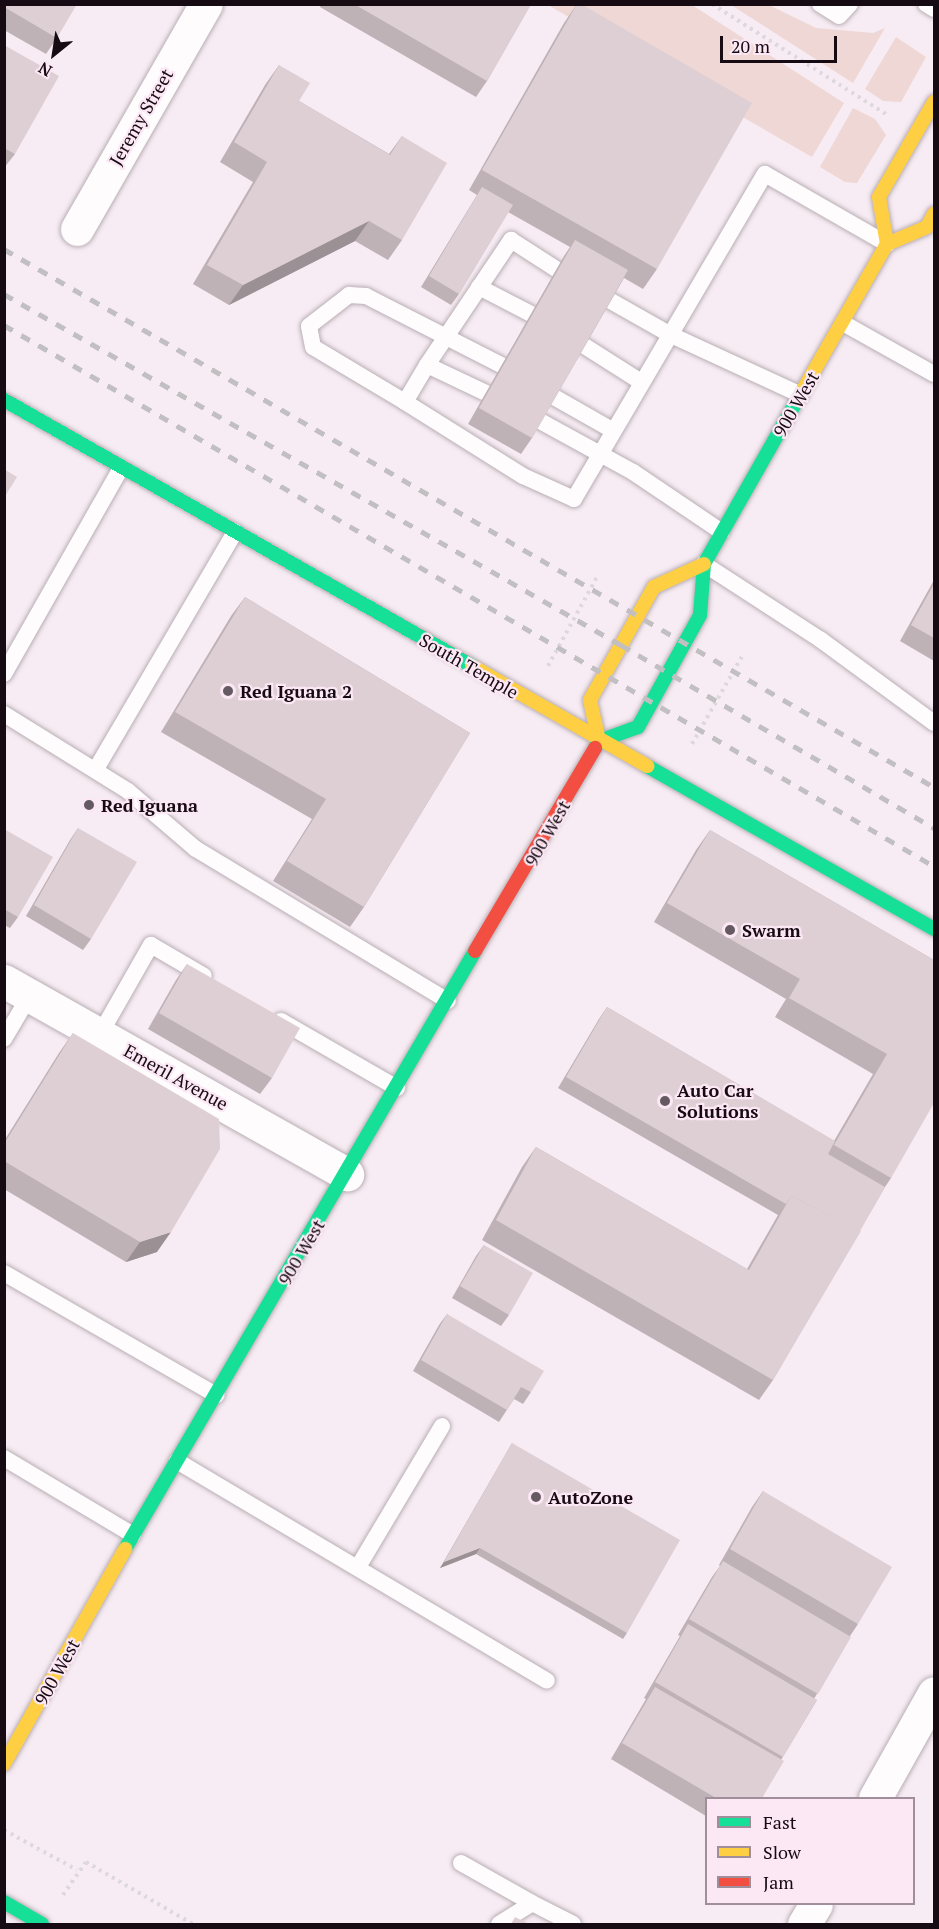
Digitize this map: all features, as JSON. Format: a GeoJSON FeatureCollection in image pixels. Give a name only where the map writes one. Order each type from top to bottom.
{"type":"FeatureCollection","features":[{"type":"Feature","properties":{"kind":"main road"},"geometry":{"type":"LineString","coordinates":[[934,102],[879,197],[886,244],[927,227],[934,214]]}},
{"type":"Feature","properties":{"kind":"main road","name":"900 West"},"geometry":{"type":"LineString","coordinates":[[4,1764],[133,1535],[347,1174],[599,741],[638,727],[700,615],[704,564],[886,244]]}},
{"type":"Feature","properties":{"kind":"main road","name":"South Temple"},"geometry":{"type":"LineString","coordinates":[[4,400],[599,741],[934,929]]}},
{"type":"Feature","properties":{"kind":"main road"},"geometry":{"type":"LineString","coordinates":[[599,741],[590,700],[654,588],[704,564]]}},
{"type":"Feature","properties":{"kind":"main road"},"geometry":{"type":"LineString","coordinates":[[4,1902],[42,1924]]}},
{"type":"Feature","properties":{"kind":"street","name":"Jeremy Street"},"geometry":{"type":"LineString","coordinates":[[77,229],[206,4]]}},
{"type":"Feature","properties":{"kind":"street","name":"Emeril Avenue"},"geometry":{"type":"LineString","coordinates":[[17,988],[347,1174]]}},
{"type":"Feature","properties":{"kind":"street"},"geometry":{"type":"LineString","coordinates":[[876,1797],[934,1693]]}},
{"type":"Feature","properties":{"kind":"street"},"geometry":{"type":"LineString","coordinates":[[804,1924],[815,1905]]}},
{"type":"Feature","properties":{"kind":"lane"},"geometry":{"type":"LineString","coordinates":[[820,4],[839,16],[850,4]]}},
{"type":"Feature","properties":{"kind":"lane"},"geometry":{"type":"LineString","coordinates":[[926,4],[934,9]]}},
{"type":"Feature","properties":{"kind":"lane"},"geometry":{"type":"LineString","coordinates":[[501,365],[447,334],[366,296],[349,296],[309,326],[314,347],[405,402],[445,430],[523,476],[574,498],[598,452],[765,174],[886,244]]}},
{"type":"Feature","properties":{"kind":"lane"},"geometry":{"type":"LineString","coordinates":[[405,402],[447,334],[511,240],[556,269]]}},
{"type":"Feature","properties":{"kind":"lane"},"geometry":{"type":"LineString","coordinates":[[479,287],[531,314]]}},
{"type":"Feature","properties":{"kind":"lane"},"geometry":{"type":"LineString","coordinates":[[609,300],[669,334],[801,395]]}},
{"type":"Feature","properties":{"kind":"lane"},"geometry":{"type":"LineString","coordinates":[[843,323],[934,374]]}},
{"type":"Feature","properties":{"kind":"lane"},"geometry":{"type":"LineString","coordinates":[[583,345],[640,382]]}},
{"type":"Feature","properties":{"kind":"lane"},"geometry":{"type":"LineString","coordinates":[[427,365],[486,393]]}},
{"type":"Feature","properties":{"kind":"lane"},"geometry":{"type":"LineString","coordinates":[[554,397],[612,430]]}},
{"type":"Feature","properties":{"kind":"lane"},"geometry":{"type":"LineString","coordinates":[[540,421],[598,452],[722,532]]}},
{"type":"Feature","properties":{"kind":"lane"},"geometry":{"type":"LineString","coordinates":[[4,674],[121,468]]}},
{"type":"Feature","properties":{"kind":"lane"},"geometry":{"type":"LineString","coordinates":[[96,769],[236,532]]}},
{"type":"Feature","properties":{"kind":"lane"},"geometry":{"type":"LineString","coordinates":[[704,564],[821,640],[934,723]]}},
{"type":"Feature","properties":{"kind":"lane"},"geometry":{"type":"LineString","coordinates":[[4,714],[96,769],[196,849],[448,1001]]}},
{"type":"Feature","properties":{"kind":"lane"},"geometry":{"type":"LineString","coordinates":[[99,1035],[151,945],[220,985]]}},
{"type":"Feature","properties":{"kind":"lane"},"geometry":{"type":"LineString","coordinates":[[4,1039],[17,988]]}},
{"type":"Feature","properties":{"kind":"lane"},"geometry":{"type":"LineString","coordinates":[[269,1014],[397,1088]]}},
{"type":"Feature","properties":{"kind":"lane"},"geometry":{"type":"LineString","coordinates":[[4,1272],[216,1395]]}},
{"type":"Feature","properties":{"kind":"lane"},"geometry":{"type":"LineString","coordinates":[[358,1567],[442,1426]]}},
{"type":"Feature","properties":{"kind":"lane"},"geometry":{"type":"LineString","coordinates":[[4,1458],[133,1535]]}},
{"type":"Feature","properties":{"kind":"lane"},"geometry":{"type":"LineString","coordinates":[[177,1461],[547,1681]]}},
{"type":"Feature","properties":{"kind":"lane"},"geometry":{"type":"LineString","coordinates":[[461,1863],[532,1904],[573,1924]]}},
{"type":"Feature","properties":{"kind":"lane"},"geometry":{"type":"LineString","coordinates":[[499,1924],[532,1904]]}},
{"type":"Feature","properties":{"kind":"path"},"geometry":{"type":"LineString","coordinates":[[712,4],[892,118]]}},
{"type":"Feature","properties":{"kind":"path"},"geometry":{"type":"LineString","coordinates":[[548,668],[598,575]]}},
{"type":"Feature","properties":{"kind":"path"},"geometry":{"type":"LineString","coordinates":[[692,744],[744,653]]}},
{"type":"Feature","properties":{"kind":"path"},"geometry":{"type":"LineString","coordinates":[[4,1830],[77,1870],[86,1862],[193,1924]]}},
{"type":"Feature","properties":{"kind":"shaded area"},"geometry":{"type":"Polygon","coordinates":[[[548,5],[692,5],[844,103],[812,157],[548,5]]]}},
{"type":"Feature","properties":{"kind":"shaded area"},"geometry":{"type":"Polygon","coordinates":[[[731,5],[769,5],[816,28],[873,33],[885,28],[853,83],[731,5]]]}},
{"type":"Feature","properties":{"kind":"shaded area"},"geometry":{"type":"Polygon","coordinates":[[[896,37],[926,57],[901,102],[883,101],[865,89],[896,37]]]}},
{"type":"Feature","properties":{"kind":"shaded area"},"geometry":{"type":"Polygon","coordinates":[[[853,108],[875,119],[886,135],[857,183],[845,182],[820,167],[853,108]]]}},
{"type":"Feature","properties":{"kind":"building"},"geometry":{"type":"Polygon","coordinates":[[[4,4],[77,4],[57,38],[4,7],[4,4]]]}},
{"type":"Feature","properties":{"kind":"building"},"geometry":{"type":"Polygon","coordinates":[[[354,4],[531,4],[487,81],[354,4]]]}},
{"type":"Feature","properties":{"kind":"building"},"geometry":{"type":"Polygon","coordinates":[[[577,4],[581,4],[752,103],[657,269],[482,170],[577,4]]]}},
{"type":"Feature","properties":{"kind":"building"},"geometry":{"type":"Polygon","coordinates":[[[4,45],[59,76],[15,154],[4,148],[4,45]]]}},
{"type":"Feature","properties":{"kind":"building"},"geometry":{"type":"Polygon","coordinates":[[[279,65],[310,83],[299,101],[390,155],[402,136],[447,163],[402,240],[369,221],[243,285],[207,265],[267,162],[234,142],[279,65]]]}},
{"type":"Feature","properties":{"kind":"building"},"geometry":{"type":"Polygon","coordinates":[[[482,187],[513,205],[459,294],[429,276],[482,187]]]}},
{"type":"Feature","properties":{"kind":"building"},"geometry":{"type":"Polygon","coordinates":[[[575,240],[628,270],[532,438],[479,408],[575,240]]]}},
{"type":"Feature","properties":{"kind":"building"},"geometry":{"type":"Polygon","coordinates":[[[4,469],[17,477],[4,498],[4,469]]]}},
{"type":"Feature","properties":{"kind":"building"},"geometry":{"type":"Polygon","coordinates":[[[934,584],[934,638],[911,625],[934,584]]]}},
{"type":"Feature","properties":{"kind":"building"},"geometry":{"type":"Polygon","coordinates":[[[245,597],[470,733],[364,907],[287,861],[326,799],[175,712],[245,597]]]}},
{"type":"Feature","properties":{"kind":"building"},"geometry":{"type":"Polygon","coordinates":[[[78,828],[137,862],[91,939],[34,905],[78,828]]]}},
{"type":"Feature","properties":{"kind":"building"},"geometry":{"type":"Polygon","coordinates":[[[4,829],[53,857],[18,917],[4,909],[4,829]]]}},
{"type":"Feature","properties":{"kind":"building"},"geometry":{"type":"Polygon","coordinates":[[[710,830],[934,960],[934,1103],[891,1178],[834,1145],[887,1054],[789,998],[800,979],[667,903],[710,830]]]}},
{"type":"Feature","properties":{"kind":"building"},"geometry":{"type":"Polygon","coordinates":[[[187,964],[300,1028],[272,1078],[159,1013],[187,964]]]}},
{"type":"Feature","properties":{"kind":"building"},"geometry":{"type":"Polygon","coordinates":[[[607,1007],[835,1141],[828,1154],[885,1187],[860,1231],[791,1196],[786,1204],[566,1077],[607,1007]]]}},
{"type":"Feature","properties":{"kind":"building"},"geometry":{"type":"Polygon","coordinates":[[[73,1033],[219,1119],[220,1149],[171,1232],[140,1242],[4,1161],[4,1144],[73,1033]]]}},
{"type":"Feature","properties":{"kind":"building"},"geometry":{"type":"Polygon","coordinates":[[[536,1147],[749,1270],[791,1196],[861,1231],[773,1380],[496,1220],[536,1147]]]}},
{"type":"Feature","properties":{"kind":"building"},"geometry":{"type":"Polygon","coordinates":[[[484,1245],[533,1273],[509,1315],[460,1286],[484,1245]]]}},
{"type":"Feature","properties":{"kind":"building"},"geometry":{"type":"Polygon","coordinates":[[[447,1314],[544,1371],[531,1392],[521,1387],[507,1410],[421,1360],[447,1314]]]}},
{"type":"Feature","properties":{"kind":"building","name":"AutoZone"},"geometry":{"type":"Polygon","coordinates":[[[512,1443],[680,1540],[627,1633],[480,1548],[444,1562],[512,1443]]]}},
{"type":"Feature","properties":{"kind":"building"},"geometry":{"type":"Polygon","coordinates":[[[763,1491],[892,1567],[858,1624],[730,1549],[763,1491]]]}},
{"type":"Feature","properties":{"kind":"building"},"geometry":{"type":"Polygon","coordinates":[[[723,1561],[851,1637],[818,1694],[689,1619],[723,1561]]]}},
{"type":"Feature","properties":{"kind":"building"},"geometry":{"type":"Polygon","coordinates":[[[688,1624],[817,1700],[783,1757],[655,1682],[688,1624]]]}},
{"type":"Feature","properties":{"kind":"building"},"geometry":{"type":"Polygon","coordinates":[[[655,1687],[784,1761],[763,1797],[714,1797],[622,1743],[655,1687]]]}},
{"type":"Feature","properties":{"kind":"building"},"geometry":{"type":"Polygon","coordinates":[[[515,1917],[529,1924],[511,1924],[515,1917]]]}},
{"type":"Feature","properties":{"kind":"railway"},"geometry":{"type":"LineString","coordinates":[[4,249],[934,787]]}},
{"type":"Feature","properties":{"kind":"railway"},"geometry":{"type":"LineString","coordinates":[[4,294],[621,645],[934,828]]}},
{"type":"Feature","properties":{"kind":"railway"},"geometry":{"type":"LineString","coordinates":[[4,325],[934,866]]}},
{"type":"Feature","properties":{"kind":"traffic: fast"},"geometry":{"type":"LineString","coordinates":[[595,748],[599,741],[638,727],[700,615],[704,564],[803,390]]}},
{"type":"Feature","properties":{"kind":"traffic: fast"},"geometry":{"type":"LineString","coordinates":[[4,400],[472,666]]}},
{"type":"Feature","properties":{"kind":"traffic: fast"},"geometry":{"type":"LineString","coordinates":[[647,766],[934,929]]}},
{"type":"Feature","properties":{"kind":"traffic: fast"},"geometry":{"type":"LineString","coordinates":[[125,1549],[475,951]]}},
{"type":"Feature","properties":{"kind":"traffic: fast"},"geometry":{"type":"LineString","coordinates":[[4,1902],[42,1924]]}},
{"type":"Feature","properties":{"kind":"traffic: slow"},"geometry":{"type":"LineString","coordinates":[[887,244],[879,197],[934,102]]}},
{"type":"Feature","properties":{"kind":"traffic: slow"},"geometry":{"type":"LineString","coordinates":[[803,390],[887,244],[927,227],[934,214]]}},
{"type":"Feature","properties":{"kind":"traffic: slow"},"geometry":{"type":"LineString","coordinates":[[599,741],[590,700],[654,587],[704,564]]}},
{"type":"Feature","properties":{"kind":"traffic: slow"},"geometry":{"type":"LineString","coordinates":[[472,666],[647,766]]}},
{"type":"Feature","properties":{"kind":"traffic: slow"},"geometry":{"type":"LineString","coordinates":[[4,1764],[125,1549]]}},
{"type":"Feature","properties":{"kind":"traffic: jam"},"geometry":{"type":"LineString","coordinates":[[475,951],[595,748]]}},
{"type":"Feature","properties":{"kind":"place","name":"Red Iguana 2"},"geometry":{"type":"Point","coordinates":[228,691]}},
{"type":"Feature","properties":{"kind":"place","name":"Red Iguana"},"geometry":{"type":"Point","coordinates":[89,805]}},
{"type":"Feature","properties":{"kind":"place","name":"Swarm"},"geometry":{"type":"Point","coordinates":[730,930]}},
{"type":"Feature","properties":{"kind":"place","name":"Auto Car Solutions"},"geometry":{"type":"Point","coordinates":[665,1101]}},
{"type":"Feature","properties":{"kind":"place","name":"AutoZone"},"geometry":{"type":"Point","coordinates":[536,1497]}}]}
